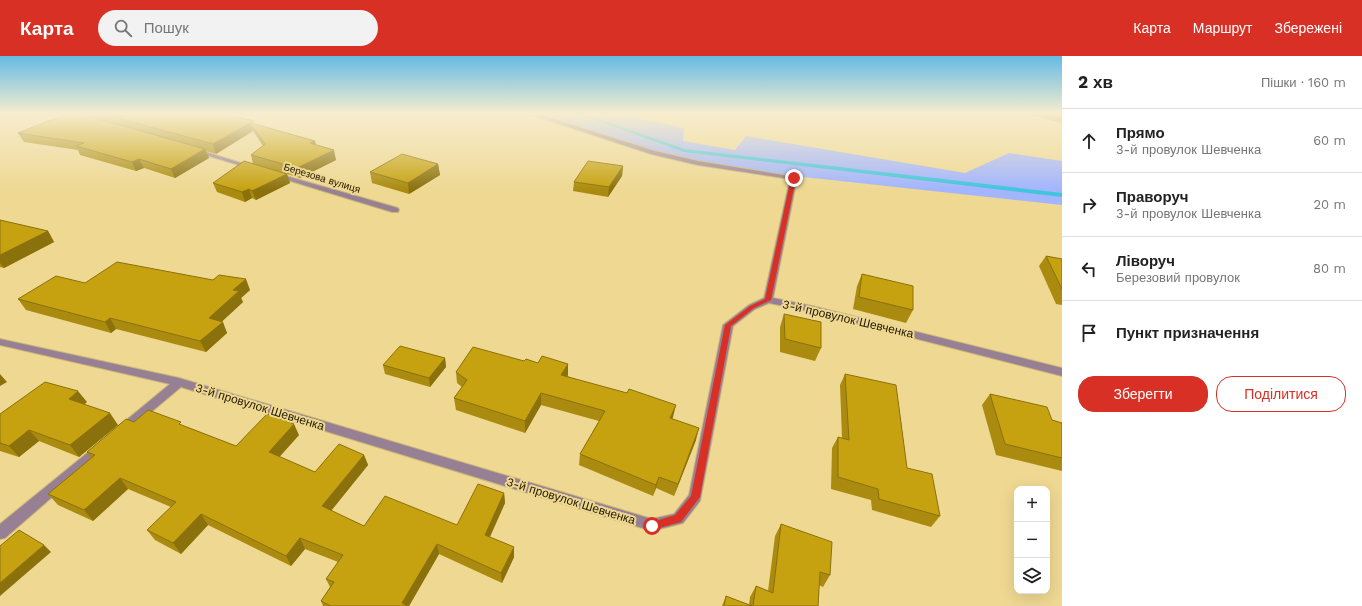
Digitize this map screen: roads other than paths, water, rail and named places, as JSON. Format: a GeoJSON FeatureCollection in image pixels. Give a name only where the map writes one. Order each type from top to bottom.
{"type":"FeatureCollection","features":[{"type":"Feature","properties":{"kind":"street"},"geometry":{"type":"LineString","coordinates":[[609,139],[653,153],[794,178],[768,300]]}},
{"type":"Feature","properties":{"kind":"street"},"geometry":{"type":"LineString","coordinates":[[188,149],[257,169]]}},
{"type":"Feature","properties":{"kind":"street","name":"Березова вулиця"},"geometry":{"type":"LineString","coordinates":[[272,174],[395,210]]}},
{"type":"Feature","properties":{"kind":"street","name":"3-й провулок Шевченка"},"geometry":{"type":"LineString","coordinates":[[0,342],[179,382],[652,526],[678,519],[695,497],[728,325],[752,307],[768,300],[812,309],[1062,372]]}},
{"type":"Feature","properties":{"kind":"street"},"geometry":{"type":"LineString","coordinates":[[0,533],[179,382]]}},
{"type":"Feature","properties":{"kind":"waterway"},"geometry":{"type":"LineString","coordinates":[[651,139],[684,150],[1062,195]]}}]}
